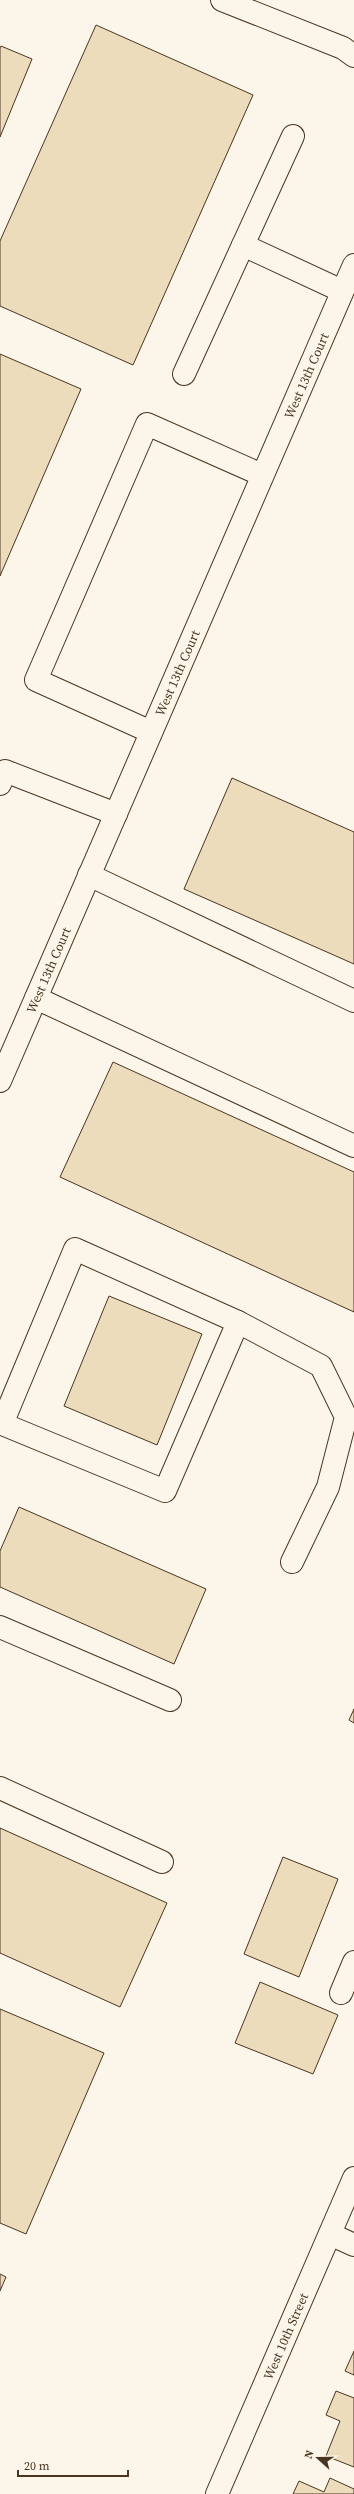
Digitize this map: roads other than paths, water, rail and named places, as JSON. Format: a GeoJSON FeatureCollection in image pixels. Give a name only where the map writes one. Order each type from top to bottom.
{"type":"FeatureCollection","features":[{"type":"Feature","properties":{"kind":"street"},"geometry":{"type":"LineString","coordinates":[[222,0],[343,48],[354,56]]}},
{"type":"Feature","properties":{"kind":"street"},"geometry":{"type":"LineString","coordinates":[[184,374],[293,136]]}},
{"type":"Feature","properties":{"kind":"street"},"geometry":{"type":"LineString","coordinates":[[243,245],[342,291]]}},
{"type":"Feature","properties":{"kind":"street","name":"West 13th Court"},"geometry":{"type":"LineString","coordinates":[[0,1081],[354,265]]}},
{"type":"Feature","properties":{"kind":"street"},"geometry":{"type":"LineString","coordinates":[[151,732],[36,680],[147,424],[262,475]]}},
{"type":"Feature","properties":{"kind":"street"},"geometry":{"type":"LineString","coordinates":[[0,784],[5,771],[116,814]]}},
{"type":"Feature","properties":{"kind":"street"},"geometry":{"type":"LineString","coordinates":[[89,875],[354,1001]]}},
{"type":"Feature","properties":{"kind":"street"},"geometry":{"type":"LineString","coordinates":[[36,998],[354,1146]]}},
{"type":"Feature","properties":{"kind":"street"},"geometry":{"type":"LineString","coordinates":[[238,1322],[165,1491],[1,1424],[75,1249],[238,1322],[321,1366],[346,1417],[328,1487],[292,1562]]}},
{"type":"Feature","properties":{"kind":"street"},"geometry":{"type":"LineString","coordinates":[[0,1627],[170,1700]]}},
{"type":"Feature","properties":{"kind":"street"},"geometry":{"type":"LineString","coordinates":[[0,1788],[162,1862]]}},
{"type":"Feature","properties":{"kind":"street"},"geometry":{"type":"LineString","coordinates":[[341,1993],[354,1962]]}},
{"type":"Feature","properties":{"kind":"street","name":"West 10th Street"},"geometry":{"type":"LineString","coordinates":[[217,2494],[354,2178]]}},
{"type":"Feature","properties":{"kind":"street"},"geometry":{"type":"LineString","coordinates":[[330,2234],[354,2245]]}}]}
